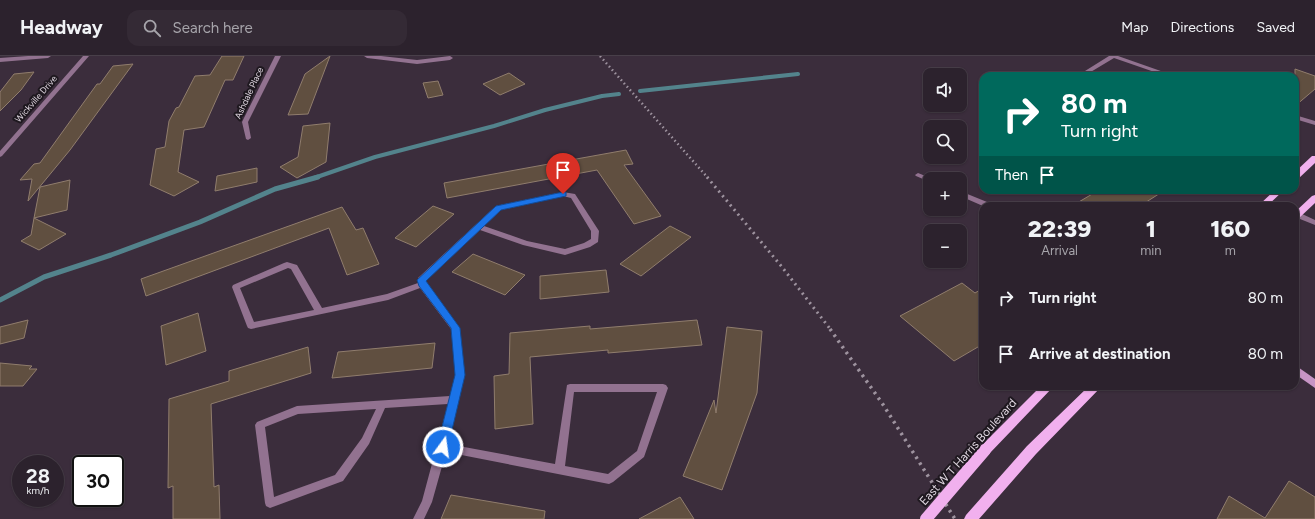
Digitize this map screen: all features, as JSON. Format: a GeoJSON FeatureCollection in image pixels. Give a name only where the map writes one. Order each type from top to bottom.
{"type":"FeatureCollection","features":[{"type":"Feature","properties":{"kind":"main road"},"geometry":{"type":"LineString","coordinates":[[1299,173],[1315,158]]}},
{"type":"Feature","properties":{"kind":"main road"},"geometry":{"type":"LineString","coordinates":[[1266,202],[1276,194]]}},
{"type":"Feature","properties":{"kind":"main road"},"geometry":{"type":"LineString","coordinates":[[1299,213],[1315,198]]}},
{"type":"Feature","properties":{"kind":"main road","name":"East W T Harris Boulevard"},"geometry":{"type":"LineString","coordinates":[[926,519],[986,450],[1044,390]]}},
{"type":"Feature","properties":{"kind":"main road"},"geometry":{"type":"LineString","coordinates":[[971,519],[1005,478],[1055,424],[1092,390]]}},
{"type":"Feature","properties":{"kind":"street"},"geometry":{"type":"LineString","coordinates":[[0,60],[48,56]]}},
{"type":"Feature","properties":{"kind":"street","name":"Wickville Drive"},"geometry":{"type":"LineString","coordinates":[[0,155],[86,56]]}},
{"type":"Feature","properties":{"kind":"street","name":"Ashdale Place"},"geometry":{"type":"LineString","coordinates":[[248,138],[244,126],[245,122],[278,56]]}},
{"type":"Feature","properties":{"kind":"street"},"geometry":{"type":"LineString","coordinates":[[367,56],[417,62],[450,58]]}},
{"type":"Feature","properties":{"kind":"street"},"geometry":{"type":"LineString","coordinates":[[1087,72],[1113,56],[1160,72]]}},
{"type":"Feature","properties":{"kind":"street"},"geometry":{"type":"LineString","coordinates":[[1299,118],[1315,124]]}},
{"type":"Feature","properties":{"kind":"street"},"geometry":{"type":"LineString","coordinates":[[918,175],[923,177]]}},
{"type":"Feature","properties":{"kind":"street"},"geometry":{"type":"LineString","coordinates":[[418,519],[427,502],[443,447],[460,375],[455,328],[422,284],[421,280],[478,227],[499,208],[563,194],[574,196],[595,231],[595,240],[587,245],[565,252],[526,243],[478,227]]}},
{"type":"Feature","properties":{"kind":"street"},"geometry":{"type":"LineString","coordinates":[[967,196],[981,202]]}},
{"type":"Feature","properties":{"kind":"street"},"geometry":{"type":"LineString","coordinates":[[1299,217],[1315,223]]}},
{"type":"Feature","properties":{"kind":"street"},"geometry":{"type":"LineString","coordinates":[[320,312],[294,266],[287,265],[236,287],[251,326],[320,312],[388,297],[422,284]]}},
{"type":"Feature","properties":{"kind":"street"},"geometry":{"type":"LineString","coordinates":[[1299,372],[1315,384]]}},
{"type":"Feature","properties":{"kind":"street"},"geometry":{"type":"LineString","coordinates":[[443,447],[560,470],[610,479],[641,454],[663,388],[570,388],[560,470]]}},
{"type":"Feature","properties":{"kind":"street"},"geometry":{"type":"LineString","coordinates":[[382,405],[366,440],[339,478],[270,503],[260,425],[297,410],[454,400]]}},
{"type":"Feature","properties":{"kind":"building"},"geometry":{"type":"Polygon","coordinates":[[[222,56],[244,56],[233,80],[225,80],[204,127],[184,130],[178,172],[199,182],[174,196],[150,185],[156,149],[165,147],[169,121],[176,108],[179,107],[195,76],[210,75],[222,56]]]}},
{"type":"Feature","properties":{"kind":"building"},"geometry":{"type":"Polygon","coordinates":[[[330,56],[308,114],[288,115],[305,74],[330,56]]]}},
{"type":"Feature","properties":{"kind":"building"},"geometry":{"type":"Polygon","coordinates":[[[133,64],[70,150],[28,201],[32,179],[20,180],[34,164],[40,163],[97,84],[100,84],[113,66],[133,64]]]}},
{"type":"Feature","properties":{"kind":"building"},"geometry":{"type":"Polygon","coordinates":[[[1295,69],[1315,76],[1315,89],[1299,103],[1299,72],[1295,72],[1295,69]]]}},
{"type":"Feature","properties":{"kind":"building"},"geometry":{"type":"Polygon","coordinates":[[[34,72],[21,90],[0,111],[0,92],[14,74],[34,72]]]}},
{"type":"Feature","properties":{"kind":"building"},"geometry":{"type":"Polygon","coordinates":[[[509,73],[525,84],[500,95],[483,84],[509,73]]]}},
{"type":"Feature","properties":{"kind":"building"},"geometry":{"type":"Polygon","coordinates":[[[438,81],[443,95],[428,98],[423,83],[438,81]]]}},
{"type":"Feature","properties":{"kind":"building"},"geometry":{"type":"Polygon","coordinates":[[[330,123],[326,162],[297,178],[280,167],[298,157],[303,126],[330,123]]]}},
{"type":"Feature","properties":{"kind":"building"},"geometry":{"type":"Polygon","coordinates":[[[626,150],[633,164],[624,165],[661,216],[634,224],[597,170],[447,198],[444,183],[626,150]]]}},
{"type":"Feature","properties":{"kind":"building"},"geometry":{"type":"Polygon","coordinates":[[[257,168],[257,182],[215,191],[217,176],[257,168]]]}},
{"type":"Feature","properties":{"kind":"building"},"geometry":{"type":"Polygon","coordinates":[[[70,180],[67,210],[34,218],[40,187],[70,180]]]}},
{"type":"Feature","properties":{"kind":"building"},"geometry":{"type":"Polygon","coordinates":[[[1092,194],[1159,194],[1146,202],[1079,202],[1092,194]]]}},
{"type":"Feature","properties":{"kind":"building"},"geometry":{"type":"Polygon","coordinates":[[[433,206],[454,214],[416,247],[395,238],[433,206]]]}},
{"type":"Feature","properties":{"kind":"building"},"geometry":{"type":"Polygon","coordinates":[[[342,207],[356,230],[363,228],[379,264],[347,275],[329,228],[146,296],[141,279],[342,207]]]}},
{"type":"Feature","properties":{"kind":"building"},"geometry":{"type":"Polygon","coordinates":[[[34,218],[66,234],[39,250],[21,241],[31,235],[34,218]]]}},
{"type":"Feature","properties":{"kind":"building"},"geometry":{"type":"Polygon","coordinates":[[[670,226],[691,237],[641,276],[620,264],[670,226]]]}},
{"type":"Feature","properties":{"kind":"building"},"geometry":{"type":"Polygon","coordinates":[[[473,254],[525,275],[505,295],[452,272],[473,254]]]}},
{"type":"Feature","properties":{"kind":"building"},"geometry":{"type":"Polygon","coordinates":[[[606,270],[609,292],[540,299],[540,276],[606,270]]]}},
{"type":"Feature","properties":{"kind":"building"},"geometry":{"type":"Polygon","coordinates":[[[962,283],[975,293],[979,290],[979,346],[954,361],[900,316],[962,283]]]}},
{"type":"Feature","properties":{"kind":"building"},"geometry":{"type":"Polygon","coordinates":[[[198,313],[206,351],[166,365],[161,326],[198,313]]]}},
{"type":"Feature","properties":{"kind":"building"},"geometry":{"type":"Polygon","coordinates":[[[28,320],[24,338],[0,344],[0,327],[28,320]]]}},
{"type":"Feature","properties":{"kind":"building"},"geometry":{"type":"Polygon","coordinates":[[[697,320],[702,345],[608,353],[608,350],[530,357],[533,424],[495,429],[494,376],[509,374],[510,333],[590,326],[590,329],[697,320]]]}},
{"type":"Feature","properties":{"kind":"building"},"geometry":{"type":"Polygon","coordinates":[[[727,327],[762,331],[757,393],[722,490],[683,476],[714,400],[716,413],[727,327]]]}},
{"type":"Feature","properties":{"kind":"building"},"geometry":{"type":"Polygon","coordinates":[[[435,343],[432,368],[332,378],[338,352],[435,343]]]}},
{"type":"Feature","properties":{"kind":"building"},"geometry":{"type":"Polygon","coordinates":[[[308,347],[311,373],[211,404],[214,487],[219,485],[220,519],[173,519],[173,486],[168,488],[169,399],[229,381],[229,371],[308,347]]]}},
{"type":"Feature","properties":{"kind":"building"},"geometry":{"type":"Polygon","coordinates":[[[0,363],[32,366],[29,369],[37,369],[23,386],[0,386],[0,363]]]}},
{"type":"Feature","properties":{"kind":"building"},"geometry":{"type":"Polygon","coordinates":[[[1289,481],[1315,497],[1315,519],[1217,519],[1229,496],[1265,518],[1289,481]]]}},
{"type":"Feature","properties":{"kind":"building"},"geometry":{"type":"Polygon","coordinates":[[[451,495],[545,511],[544,519],[441,519],[451,495]]]}},
{"type":"Feature","properties":{"kind":"building"},"geometry":{"type":"Polygon","coordinates":[[[680,497],[694,519],[639,519],[680,497]]]}},
{"type":"Feature","properties":{"kind":"waterway"},"geometry":{"type":"LineString","coordinates":[[640,91],[798,74]]}},
{"type":"Feature","properties":{"kind":"waterway"},"geometry":{"type":"LineString","coordinates":[[314,178],[375,157],[494,126],[545,110],[602,96],[619,94]]}},
{"type":"Feature","properties":{"kind":"waterway"},"geometry":{"type":"LineString","coordinates":[[0,300],[44,277],[111,255],[200,222],[275,189],[318,177]]}},
{"type":"Feature","properties":{"kind":"railway"},"geometry":{"type":"LineString","coordinates":[[600,56],[708,178]]}},
{"type":"Feature","properties":{"kind":"railway"},"geometry":{"type":"LineString","coordinates":[[707,177],[782,267],[831,330]]}},
{"type":"Feature","properties":{"kind":"railway"},"geometry":{"type":"LineString","coordinates":[[830,329],[884,406],[955,519]]}},
{"type":"Feature","properties":{"kind":"route"},"geometry":{"type":"LineString","coordinates":[[443,447],[460,375],[455,328],[422,284],[421,280],[499,208],[563,194]]}}]}
